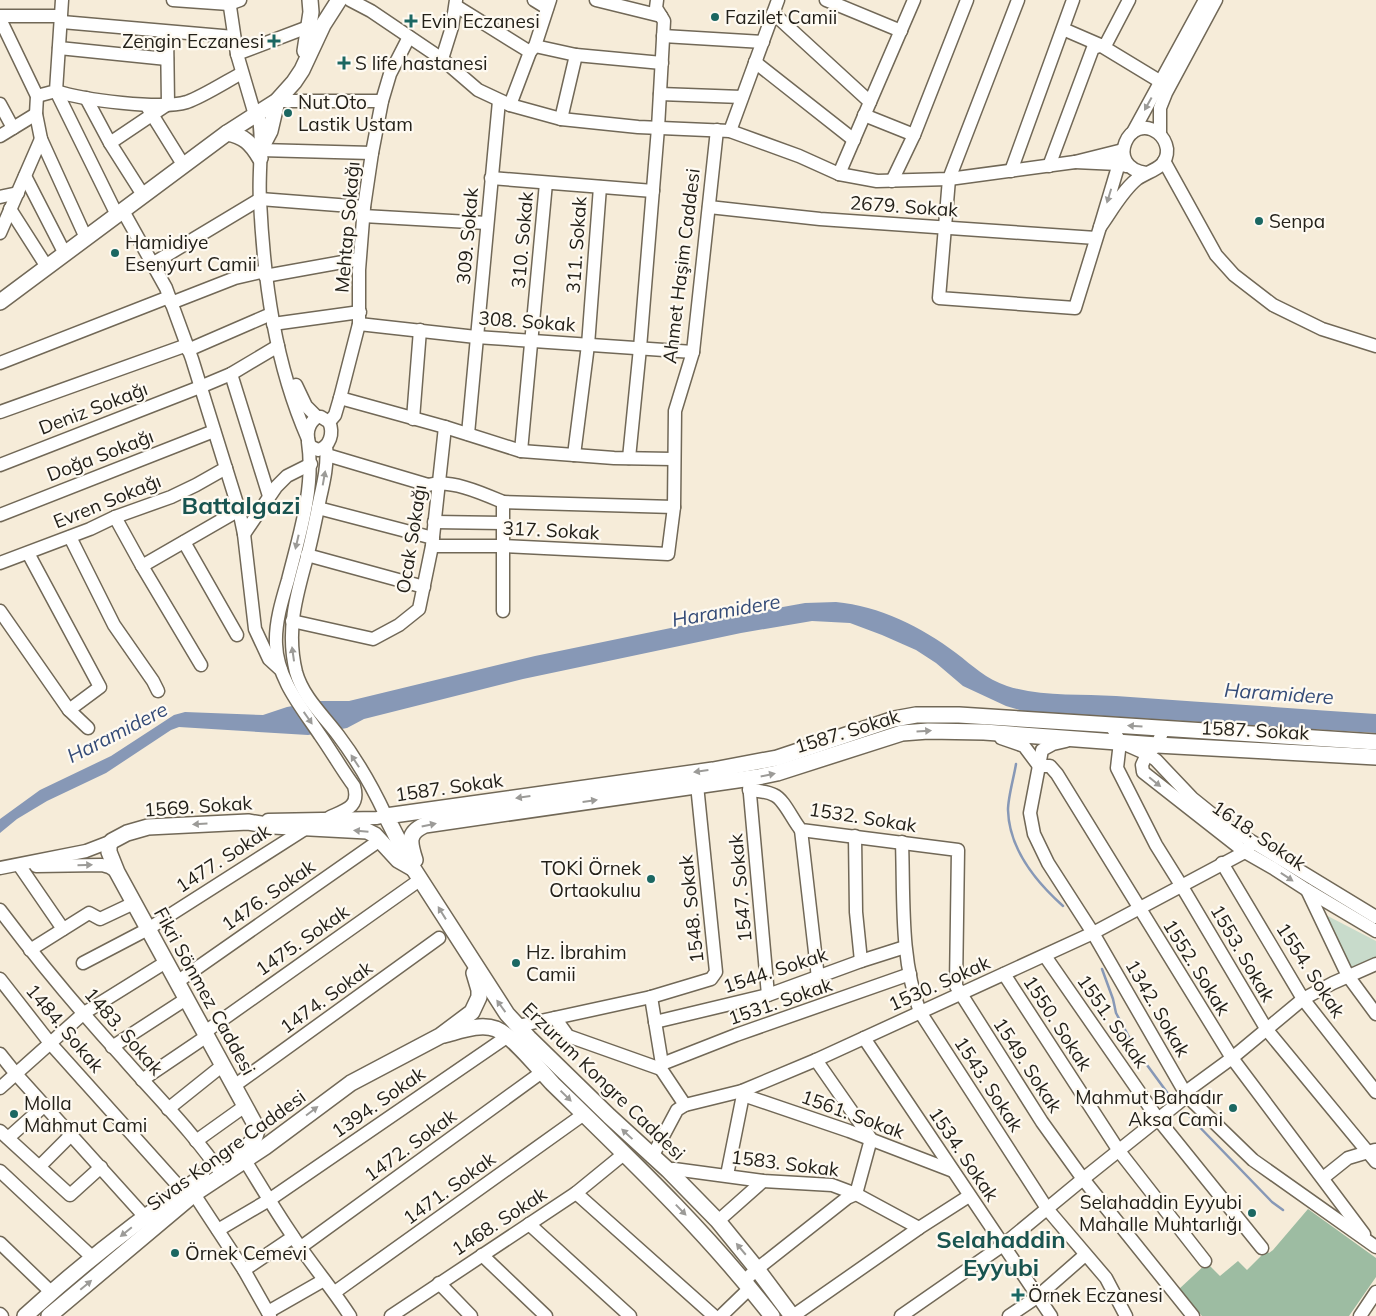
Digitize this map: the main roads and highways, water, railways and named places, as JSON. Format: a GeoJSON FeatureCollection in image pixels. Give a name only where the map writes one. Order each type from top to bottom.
{"type":"FeatureCollection","features":[{"type":"Feature","properties":{"kind":"main road"},"geometry":{"type":"LineString","coordinates":[[0,302],[227,133],[277,101],[302,70],[312,46],[329,15],[340,0]]}},
{"type":"Feature","properties":{"kind":"main road"},"geometry":{"type":"LineString","coordinates":[[302,70],[310,13],[320,17],[329,15]]}},
{"type":"Feature","properties":{"kind":"main road"},"geometry":{"type":"LineString","coordinates":[[227,133],[242,137],[260,154],[270,131],[277,101]]}},
{"type":"Feature","properties":{"kind":"main road","name":"1587. Sokak"},"geometry":{"type":"LineString","coordinates":[[386,816],[695,772],[768,759],[894,719],[916,715],[959,715],[1376,742]]}},
{"type":"Feature","properties":{"kind":"main road","name":"1587. Sokak"},"geometry":{"type":"LineString","coordinates":[[417,873],[410,843],[415,831],[425,825],[697,785],[749,784],[777,773],[902,733],[928,731],[984,732],[1120,742],[1152,749],[1376,757]]}},
{"type":"Feature","properties":{"kind":"main road","name":"Erzurum Kongre Caddesi"},"geometry":{"type":"LineString","coordinates":[[386,816],[417,873],[500,1006],[513,1031],[542,1072],[686,1214],[747,1284],[772,1316]]}},
{"type":"Feature","properties":{"kind":"main road","name":"1569. Sokak"},"geometry":{"type":"LineString","coordinates":[[112,841],[127,833],[148,827],[248,822],[304,829],[367,831],[375,835],[392,855],[417,873]]}},
{"type":"Feature","properties":{"kind":"main road","name":"Fikri Sönmez Caddesi"},"geometry":{"type":"LineString","coordinates":[[112,841],[109,845],[109,852],[117,872],[257,1128]]}},
{"type":"Feature","properties":{"kind":"main road","name":"Sivas Kongre Caddesi"},"geometry":{"type":"LineString","coordinates":[[25,1316],[51,1292],[145,1217],[290,1128],[350,1083],[440,1036],[472,1012],[479,997],[477,982],[467,955]]}},
{"type":"Feature","properties":{"kind":"main road","name":"Sivas Kongre Caddesi"},"geometry":{"type":"LineString","coordinates":[[440,1036],[482,1026],[513,1031]]}},
{"type":"Feature","properties":{"kind":"main road","name":"Erzurum Kongre Caddesi"},"geometry":{"type":"LineString","coordinates":[[513,1031],[668,1170],[718,1221],[757,1268],[792,1316]]}},
{"type":"Feature","properties":{"kind":"main road"},"geometry":{"type":"LineString","coordinates":[[257,1128],[271,1130],[290,1128]]}},
{"type":"Feature","properties":{"kind":"main road","name":"Sivas Kongre Caddesi"},"geometry":{"type":"LineString","coordinates":[[243,1156],[254,1141],[257,1135],[257,1128]]}},
{"type":"Feature","properties":{"kind":"main road","name":"Sivas Kongre Caddesi"},"geometry":{"type":"LineString","coordinates":[[49,1316],[188,1192]]}},
{"type":"Feature","properties":{"kind":"water"},"geometry":{"type":"Polygon","coordinates":[[[836,602],[868,608],[914,626],[943,644],[993,680],[1020,690],[1376,714],[1376,733],[1023,711],[1006,706],[963,686],[936,663],[916,650],[882,635],[850,623],[812,621],[741,633],[523,679],[364,719],[347,728],[308,735],[179,727],[171,730],[106,773],[47,801],[17,819],[0,833],[0,819],[40,790],[111,756],[174,715],[185,712],[263,715],[287,707],[321,701],[349,701],[535,656],[695,623],[805,603],[836,602]]]}},
{"type":"Feature","properties":{"kind":"waterway"},"geometry":{"type":"LineString","coordinates":[[1016,764],[1008,810],[1013,838],[1025,863],[1043,886],[1063,906]]}},
{"type":"Feature","properties":{"kind":"waterway"},"geometry":{"type":"LineString","coordinates":[[1102,969],[1116,1013],[1136,1050],[1169,1095]]}},
{"type":"Feature","properties":{"kind":"waterway"},"geometry":{"type":"LineString","coordinates":[[1187,1114],[1272,1202],[1283,1210]]}},
{"type":"Feature","properties":{"kind":"place","name":"Fazilet Camii"},"geometry":{"type":"Point","coordinates":[715,17]}},
{"type":"Feature","properties":{"kind":"place","name":"Evin Eczanesi"},"geometry":{"type":"Point","coordinates":[411,21]}},
{"type":"Feature","properties":{"kind":"place","name":"Zengin Eczanesi"},"geometry":{"type":"Point","coordinates":[274,41]}},
{"type":"Feature","properties":{"kind":"place","name":"S life hastanesi"},"geometry":{"type":"Point","coordinates":[344,63]}},
{"type":"Feature","properties":{"kind":"place","name":"Nut Oto Lastik Ustam"},"geometry":{"type":"Point","coordinates":[288,113]}},
{"type":"Feature","properties":{"kind":"place","name":"Senpa"},"geometry":{"type":"Point","coordinates":[1259,221]}},
{"type":"Feature","properties":{"kind":"place","name":"Hamidiye Esenyurt Camii"},"geometry":{"type":"Point","coordinates":[115,253]}},
{"type":"Feature","properties":{"kind":"place","name":"TOKİ Örnek Ortaokulıu"},"geometry":{"type":"Point","coordinates":[651,879]}},
{"type":"Feature","properties":{"kind":"place","name":"Hz. İbrahim Camii"},"geometry":{"type":"Point","coordinates":[516,963]}},
{"type":"Feature","properties":{"kind":"place","name":"Mahmut Bahadır Aksa Cami"},"geometry":{"type":"Point","coordinates":[1233,1108]}},
{"type":"Feature","properties":{"kind":"place","name":"Molla Mahmut Cami"},"geometry":{"type":"Point","coordinates":[14,1114]}},
{"type":"Feature","properties":{"kind":"place","name":"Selahaddin Eyyubi Mahalle Muhtarlığı"},"geometry":{"type":"Point","coordinates":[1252,1213]}},
{"type":"Feature","properties":{"kind":"place","name":"Örnek Cemevi"},"geometry":{"type":"Point","coordinates":[175,1253]}},
{"type":"Feature","properties":{"kind":"place","name":"Örnek Eczanesi"},"geometry":{"type":"Point","coordinates":[1018,1295]}},
{"type":"Feature","properties":{"kind":"district","name":"Battalgazi"},"geometry":{"type":"Point","coordinates":[241,505]}},
{"type":"Feature","properties":{"kind":"district","name":"Selahaddin Eyyubi"},"geometry":{"type":"Point","coordinates":[1001,1253]}},
{"type":"Feature","properties":{"kind":"water label","name":"Haramidere"},"geometry":{"type":"Point","coordinates":[726,610]}},
{"type":"Feature","properties":{"kind":"water label","name":"Haramidere"},"geometry":{"type":"Point","coordinates":[1279,693]}},
{"type":"Feature","properties":{"kind":"water label","name":"Haramidere"},"geometry":{"type":"Point","coordinates":[117,732]}}]}
